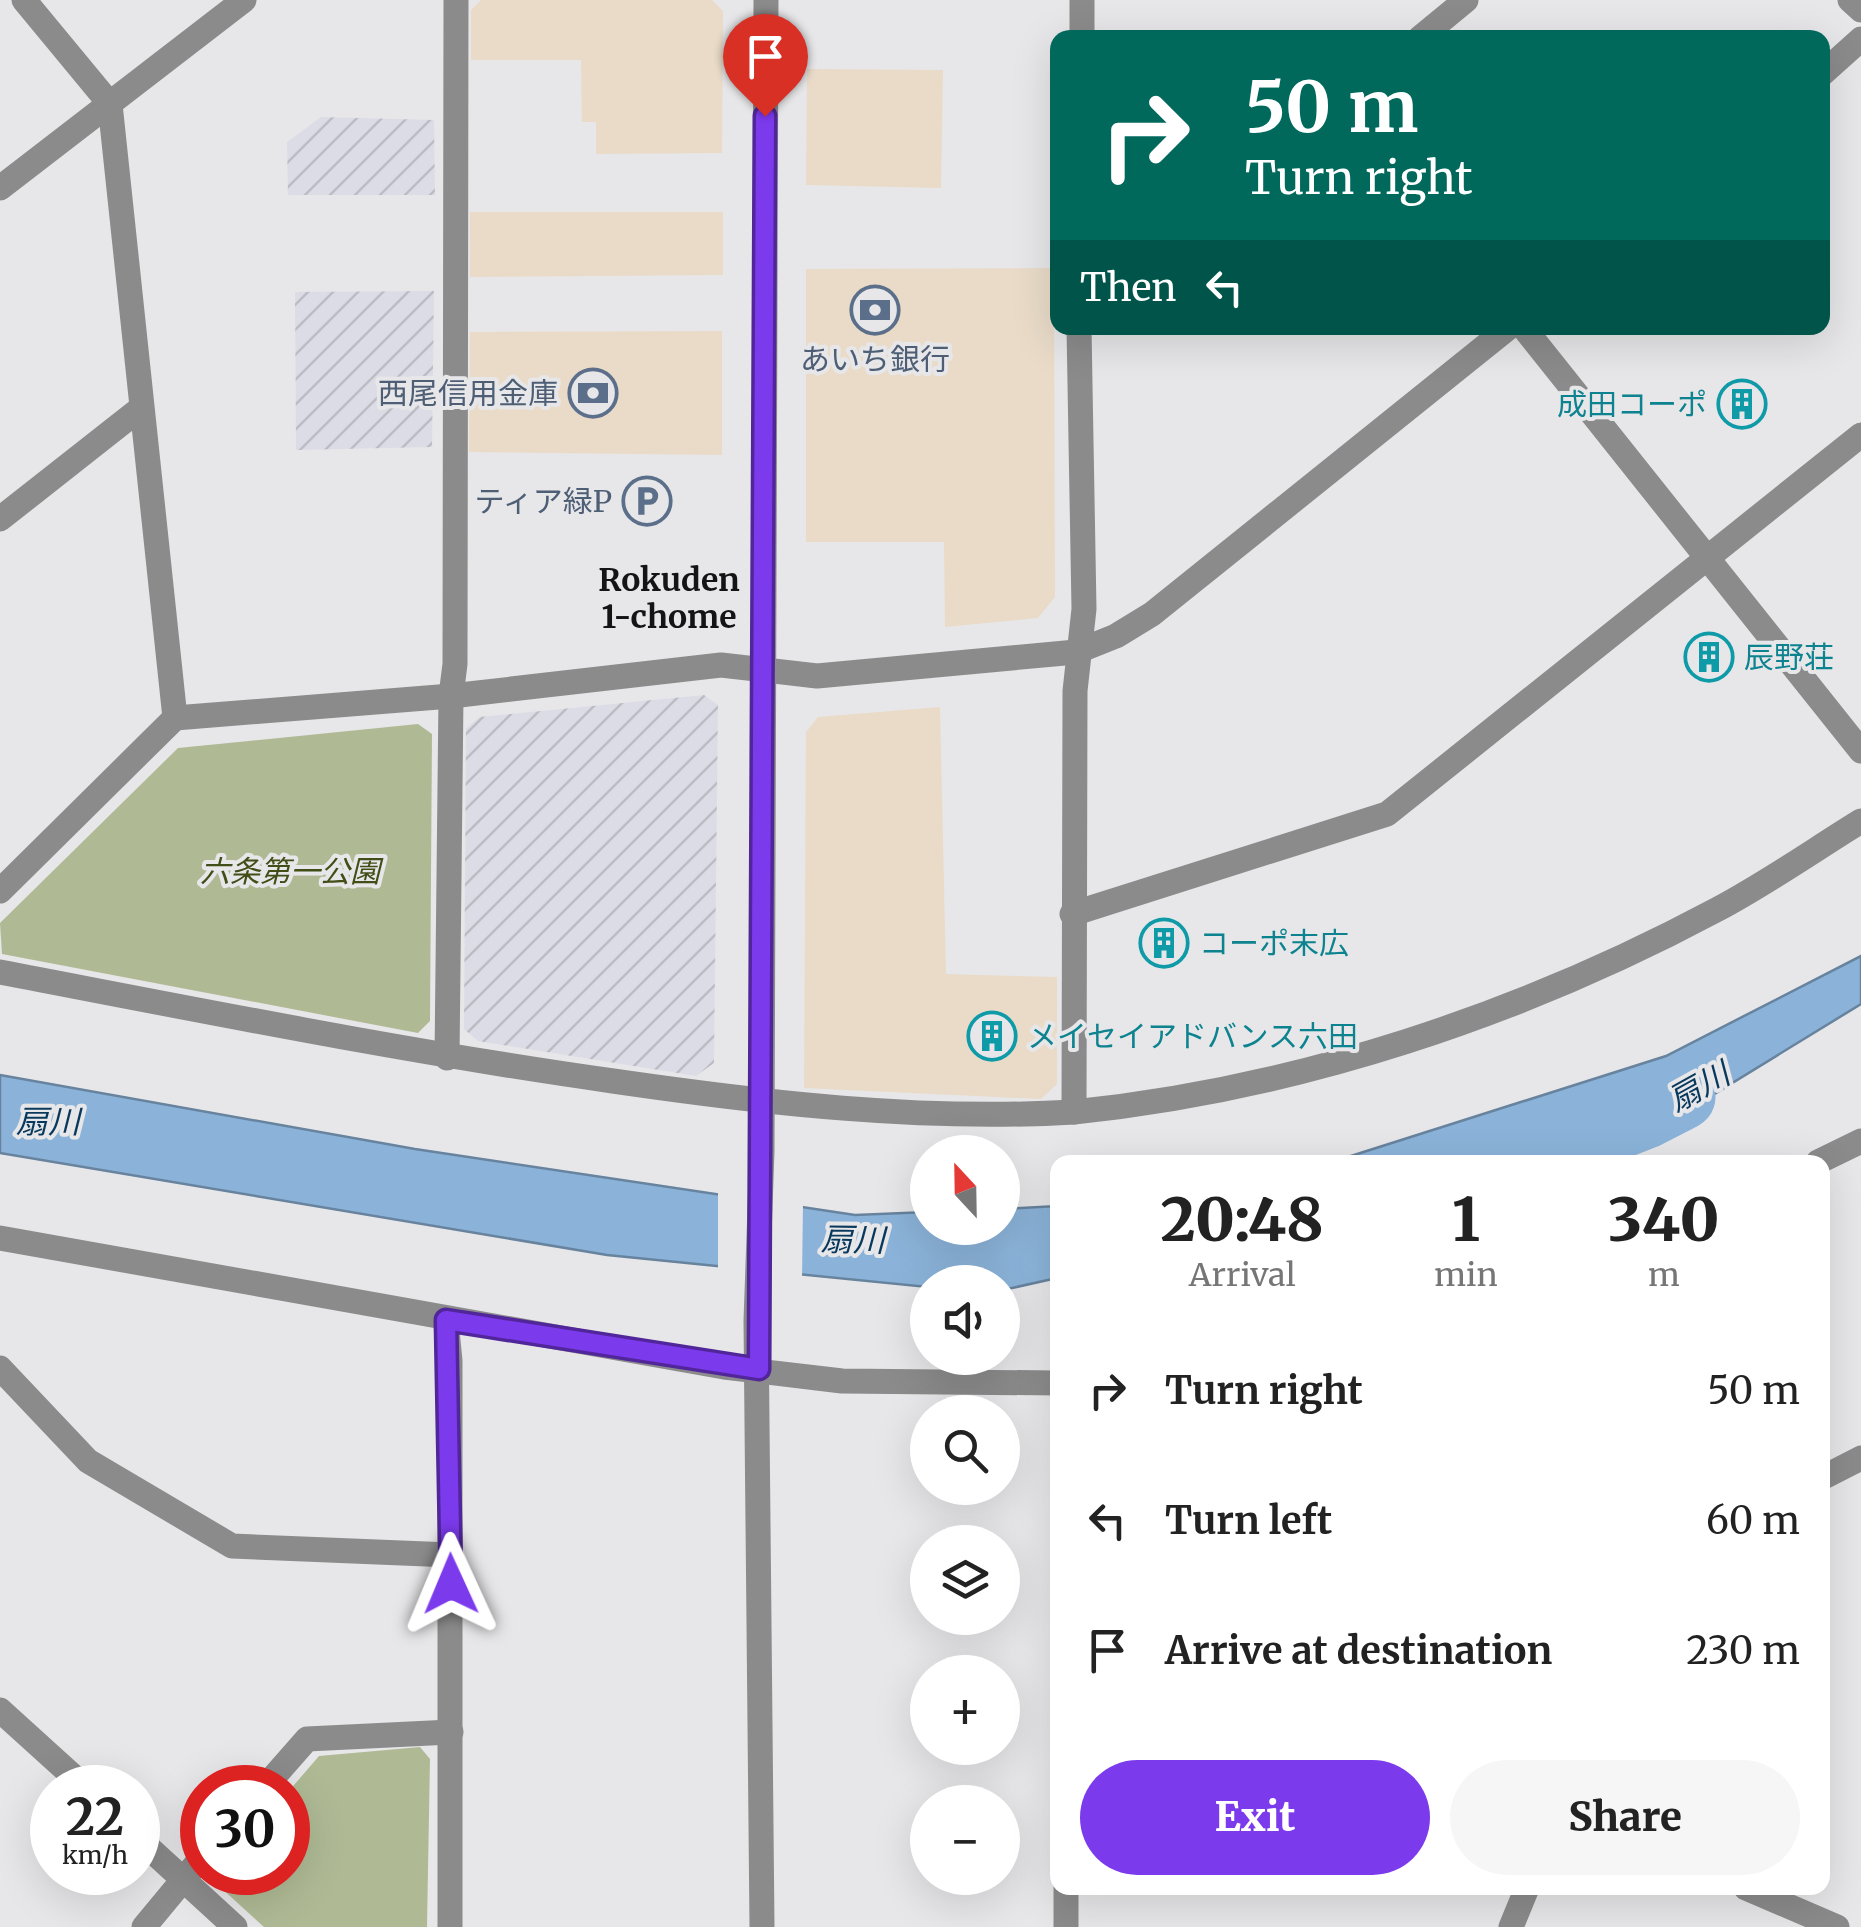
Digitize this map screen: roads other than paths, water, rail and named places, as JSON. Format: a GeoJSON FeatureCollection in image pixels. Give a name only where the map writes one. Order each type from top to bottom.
{"type":"FeatureCollection","features":[{"type":"Feature","properties":{"kind":"street"},"geometry":{"type":"LineString","coordinates":[[24,0],[110,104],[175,718]]}},
{"type":"Feature","properties":{"kind":"street"},"geometry":{"type":"LineString","coordinates":[[0,188],[244,0]]}},
{"type":"Feature","properties":{"kind":"street"},"geometry":{"type":"LineString","coordinates":[[447,1058],[451,696],[456,664],[456,0]]}},
{"type":"Feature","properties":{"kind":"street"},"geometry":{"type":"LineString","coordinates":[[762,1927],[756,1322],[762,1150],[766,0]]}},
{"type":"Feature","properties":{"kind":"street"},"geometry":{"type":"LineString","coordinates":[[1082,0],[1082,30]]}},
{"type":"Feature","properties":{"kind":"street"},"geometry":{"type":"LineString","coordinates":[[1430,30],[1466,0]]}},
{"type":"Feature","properties":{"kind":"street"},"geometry":{"type":"LineString","coordinates":[[1850,0],[1861,10]]}},
{"type":"Feature","properties":{"kind":"street"},"geometry":{"type":"LineString","coordinates":[[1830,67],[1861,39]]}},
{"type":"Feature","properties":{"kind":"street"},"geometry":{"type":"LineString","coordinates":[[1074,1112],[1076,652],[1084,608],[1079,335]]}},
{"type":"Feature","properties":{"kind":"street"},"geometry":{"type":"LineString","coordinates":[[0,892],[175,718],[451,696],[721,665],[818,676],[1076,652],[1116,636],[1152,614],[1499,335]]}},
{"type":"Feature","properties":{"kind":"street"},"geometry":{"type":"LineString","coordinates":[[1530,335],[1861,751]]}},
{"type":"Feature","properties":{"kind":"street"},"geometry":{"type":"LineString","coordinates":[[0,518],[141,408]]}},
{"type":"Feature","properties":{"kind":"street"},"geometry":{"type":"LineString","coordinates":[[1072,914],[1387,814],[1861,435]]}},
{"type":"Feature","properties":{"kind":"street"},"geometry":{"type":"LineString","coordinates":[[0,972],[447,1058],[794,1106],[1074,1112],[1319,1068],[1513,1005],[1719,909],[1861,821]]}},
{"type":"Feature","properties":{"kind":"street"},"geometry":{"type":"LineString","coordinates":[[1830,1156],[1861,1141]]}},
{"type":"Feature","properties":{"kind":"street"},"geometry":{"type":"LineString","coordinates":[[0,1238],[446,1320],[759,1369],[842,1380],[1050,1383]]}},
{"type":"Feature","properties":{"kind":"street"},"geometry":{"type":"LineString","coordinates":[[446,1320],[451,1555],[450,1927]]}},
{"type":"Feature","properties":{"kind":"street"},"geometry":{"type":"LineString","coordinates":[[0,1368],[88,1461],[232,1546],[451,1555]]}},
{"type":"Feature","properties":{"kind":"street"},"geometry":{"type":"LineString","coordinates":[[1830,1474],[1861,1458]]}},
{"type":"Feature","properties":{"kind":"street"},"geometry":{"type":"LineString","coordinates":[[0,1710],[61,1765]]}},
{"type":"Feature","properties":{"kind":"street"},"geometry":{"type":"LineString","coordinates":[[284,1765],[307,1739],[451,1732]]}},
{"type":"Feature","properties":{"kind":"street"},"geometry":{"type":"LineString","coordinates":[[160,1860],[180,1880]]}},
{"type":"Feature","properties":{"kind":"street"},"geometry":{"type":"LineString","coordinates":[[144,1927],[180,1882]]}},
{"type":"Feature","properties":{"kind":"street"},"geometry":{"type":"LineString","coordinates":[[197,1895],[235,1927]]}},
{"type":"Feature","properties":{"kind":"street"},"geometry":{"type":"LineString","coordinates":[[1066,1895],[1066,1927]]}},
{"type":"Feature","properties":{"kind":"street"},"geometry":{"type":"LineString","coordinates":[[1511,1927],[1525,1895]]}},
{"type":"Feature","properties":{"kind":"street"},"geometry":{"type":"LineString","coordinates":[[1762,1895],[1837,1927]]}},
{"type":"Feature","properties":{"kind":"water","name":"扇川"},"geometry":{"type":"Polygon","coordinates":[[[1861,956],[1861,1004],[1711,1096],[1540,1155],[1354,1155],[1666,1056],[1861,956]]]}},
{"type":"Feature","properties":{"kind":"water","name":"扇川"},"geometry":{"type":"Polygon","coordinates":[[[0,1075],[415,1149],[855,1215],[910,1213],[910,1245],[1020,1245],[1020,1208],[1050,1206],[1050,1280],[1020,1286],[1020,1265],[910,1265],[910,1285],[607,1255],[0,1153],[0,1075]]]}},
{"type":"Feature","properties":{"kind":"waterway","name":"扇川"},"geometry":{"type":"LineString","coordinates":[[1548,1155],[1683,1097]]}},
{"type":"Feature","properties":{"kind":"place","name":"あいち銀行"},"geometry":{"type":"Point","coordinates":[875,310]}},
{"type":"Feature","properties":{"kind":"place","name":"西尾信用金庫"},"geometry":{"type":"Point","coordinates":[593,393]}},
{"type":"Feature","properties":{"kind":"place","name":"成田コーポ"},"geometry":{"type":"Point","coordinates":[1742,404]}},
{"type":"Feature","properties":{"kind":"place","name":"ティア緑P"},"geometry":{"type":"Point","coordinates":[647,501]}},
{"type":"Feature","properties":{"kind":"place","name":"辰野荘"},"geometry":{"type":"Point","coordinates":[1709,657]}},
{"type":"Feature","properties":{"kind":"place","name":"コーポ末広"},"geometry":{"type":"Point","coordinates":[1164,943]}},
{"type":"Feature","properties":{"kind":"place","name":"メイセイアドバンス六田"},"geometry":{"type":"Point","coordinates":[992,1036]}},
{"type":"Feature","properties":{"kind":"district","name":"Rokuden 1-chome"},"geometry":{"type":"Point","coordinates":[669,598]}},
{"type":"Feature","properties":{"kind":"park label","name":"六条第一公園"},"geometry":{"type":"Point","coordinates":[290,871]}}]}
